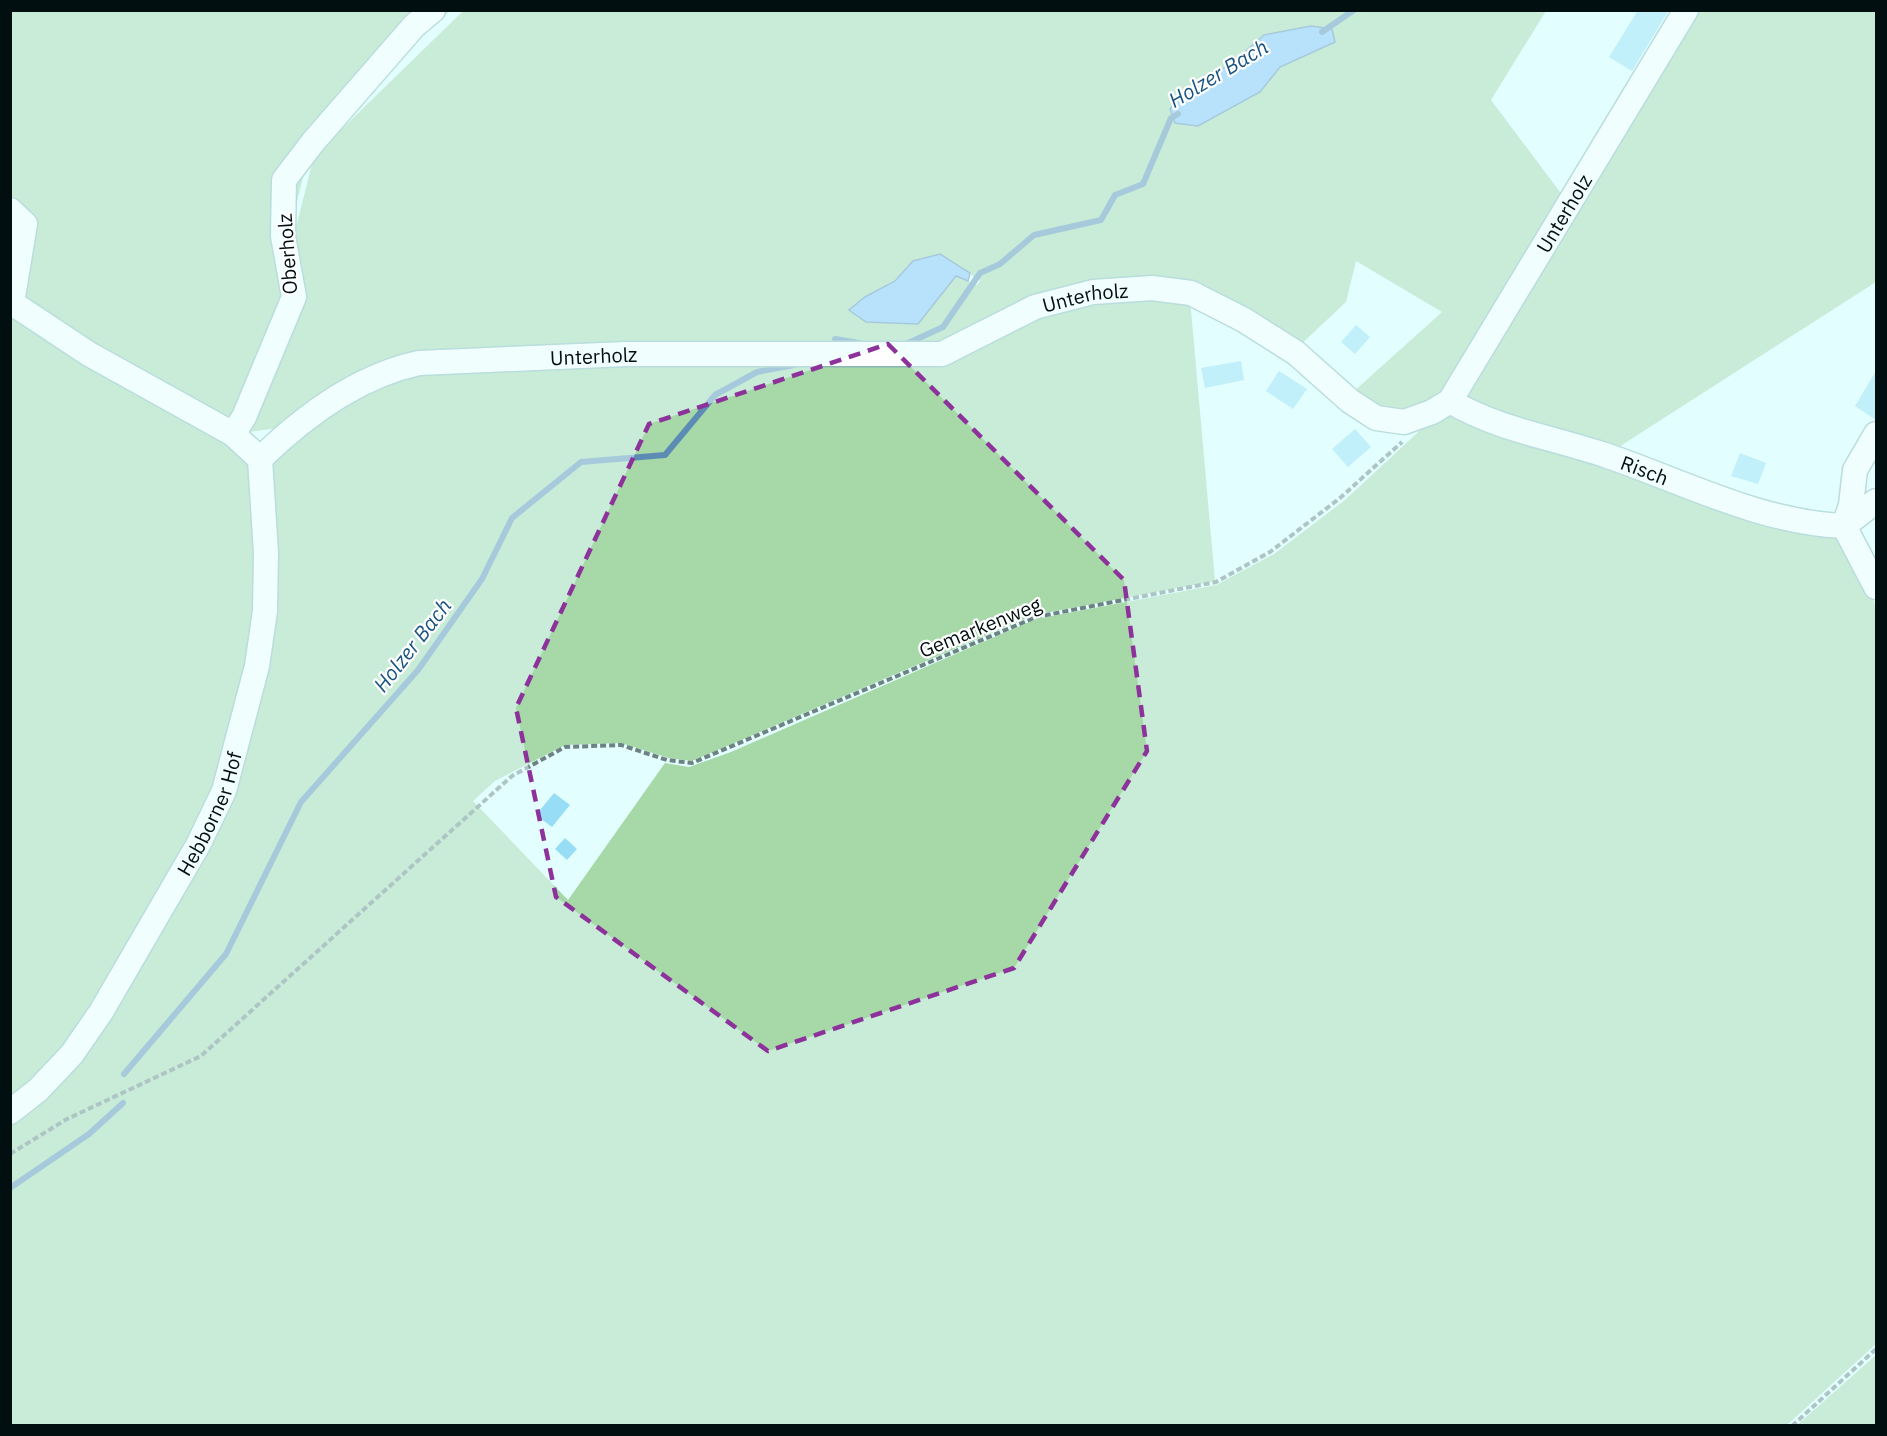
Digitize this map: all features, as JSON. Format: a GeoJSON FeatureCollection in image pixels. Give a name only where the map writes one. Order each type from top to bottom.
{"type":"FeatureCollection","features":[{"type":"Feature","properties":{"kind":"street","name":"Oberholz"},"geometry":{"type":"LineString","coordinates":[[234,434],[244,417],[294,297],[283,237],[284,180],[313,142],[414,26],[433,10]]}},
{"type":"Feature","properties":{"kind":"street","name":"Unterholz"},"geometry":{"type":"LineString","coordinates":[[260,459],[288,432],[350,390],[391,370],[419,363],[626,354],[942,354],[1035,307],[1093,292],[1152,288],[1191,293],[1244,320],[1296,353],[1350,401],[1376,418],[1404,422],[1432,412],[1450,401],[1686,10]]}},
{"type":"Feature","properties":{"kind":"street"},"geometry":{"type":"LineString","coordinates":[[10,210],[25,224],[12,303],[89,354],[234,434],[260,459]]}},
{"type":"Feature","properties":{"kind":"street","name":"Risch"},"geometry":{"type":"LineString","coordinates":[[1450,401],[1475,414],[1604,454],[1760,510],[1815,524],[1844,526]]}},
{"type":"Feature","properties":{"kind":"street"},"geometry":{"type":"LineString","coordinates":[[1876,434],[1855,470],[1851,505],[1844,526],[1876,587]]}},
{"type":"Feature","properties":{"kind":"street","name":"Hebborner Hof"},"geometry":{"type":"LineString","coordinates":[[10,1112],[38,1090],[72,1054],[101,1012],[198,845],[224,791],[257,666],[265,611],[266,553],[260,459]]}},
{"type":"Feature","properties":{"kind":"street"},"geometry":{"type":"LineString","coordinates":[[1844,526],[1876,501]]}},
{"type":"Feature","properties":{"kind":"path","name":"Gemarkenweg"},"geometry":{"type":"LineString","coordinates":[[10,1154],[67,1119],[201,1056],[512,776],[565,747],[621,745],[667,760],[692,763],[1036,617],[1216,582],[1270,552],[1384,461]]}},
{"type":"Feature","properties":{"kind":"path"},"geometry":{"type":"LineString","coordinates":[[1792,1425],[1876,1349]]}},
{"type":"Feature","properties":{"kind":"highlighted area"},"geometry":{"type":"Polygon","coordinates":[[[888,344],[1124,580],[1147,751],[1014,968],[768,1051],[556,897],[516,708],[649,424],[888,344]]]}},
{"type":"Feature","properties":{"kind":"green space"},"geometry":{"type":"Polygon","coordinates":[[[10,11],[450,11],[400,57],[308,157],[288,238],[294,316],[229,420],[14,301],[26,223],[11,207],[10,11]]]}},
{"type":"Feature","properties":{"kind":"green space"},"geometry":{"type":"Polygon","coordinates":[[[463,11],[1546,11],[1491,100],[1566,200],[1446,394],[1396,414],[1352,393],[1442,312],[1356,261],[1346,302],[1297,348],[1219,299],[1091,290],[941,352],[903,351],[924,340],[901,351],[439,357],[287,427],[249,432],[248,428],[300,317],[293,239],[314,156],[463,11]],[[1264,35],[1232,63],[1187,90],[1198,126],[1260,92],[1280,67],[1334,42],[1264,35]],[[940,254],[865,297],[849,310],[956,276],[977,285],[980,281],[940,254]]]}},
{"type":"Feature","properties":{"kind":"green space"},"geometry":{"type":"Polygon","coordinates":[[[1691,11],[1876,11],[1876,282],[1611,452],[1476,410],[1465,398],[1691,11]]]}},
{"type":"Feature","properties":{"kind":"green space"},"geometry":{"type":"Polygon","coordinates":[[[1093,295],[1190,299],[1215,581],[1034,615],[692,761],[669,758],[621,743],[565,745],[495,781],[473,801],[568,900],[665,763],[689,767],[731,752],[1036,619],[1216,585],[1274,554],[1345,500],[1430,421],[1444,415],[1459,415],[1838,534],[1855,557],[1876,607],[1876,1344],[1787,1425],[11,1426],[10,309],[244,454],[251,467],[260,523],[243,739],[270,471],[273,462],[299,430],[416,369],[941,357],[1093,295]]]}},
{"type":"Feature","properties":{"kind":"green space"},"geometry":{"type":"Polygon","coordinates":[[[1876,1355],[1876,1425],[1797,1425],[1876,1355]]]}},
{"type":"Feature","properties":{"kind":"water"},"geometry":{"type":"Polygon","coordinates":[[[1311,26],[1332,29],[1335,42],[1280,67],[1260,92],[1198,126],[1175,123],[1170,109],[1187,90],[1232,63],[1264,35],[1311,26]]]}},
{"type":"Feature","properties":{"kind":"water"},"geometry":{"type":"Polygon","coordinates":[[[940,254],[970,273],[968,281],[956,276],[918,324],[866,322],[849,310],[865,297],[895,281],[913,261],[940,254]]]}},
{"type":"Feature","properties":{"kind":"building"},"geometry":{"type":"Polygon","coordinates":[[[1638,10],[1669,10],[1632,71],[1609,57],[1638,10]]]}},
{"type":"Feature","properties":{"kind":"building"},"geometry":{"type":"Polygon","coordinates":[[[1356,325],[1370,337],[1355,354],[1341,342],[1356,325]]]}},
{"type":"Feature","properties":{"kind":"building"},"geometry":{"type":"Polygon","coordinates":[[[1241,361],[1244,380],[1205,388],[1201,368],[1241,361]]]}},
{"type":"Feature","properties":{"kind":"building"},"geometry":{"type":"Polygon","coordinates":[[[1279,371],[1307,389],[1293,409],[1266,391],[1279,371]]]}},
{"type":"Feature","properties":{"kind":"building"},"geometry":{"type":"Polygon","coordinates":[[[1876,371],[1876,420],[1855,406],[1876,371]]]}},
{"type":"Feature","properties":{"kind":"building"},"geometry":{"type":"Polygon","coordinates":[[[1355,429],[1371,447],[1348,467],[1332,449],[1355,429]]]}},
{"type":"Feature","properties":{"kind":"building"},"geometry":{"type":"Polygon","coordinates":[[[1740,453],[1766,463],[1758,484],[1731,476],[1740,453]]]}},
{"type":"Feature","properties":{"kind":"building"},"geometry":{"type":"Polygon","coordinates":[[[554,793],[570,805],[552,827],[536,815],[554,793]]]}},
{"type":"Feature","properties":{"kind":"building"},"geometry":{"type":"Polygon","coordinates":[[[565,838],[577,849],[567,860],[555,849],[565,838]]]}},
{"type":"Feature","properties":{"kind":"waterway","name":"Holzer Bach"},"geometry":{"type":"LineString","coordinates":[[1322,32],[1354,10]]}},
{"type":"Feature","properties":{"kind":"waterway","name":"Holzer Bach"},"geometry":{"type":"LineString","coordinates":[[904,345],[943,327],[980,273],[1000,264],[1034,235],[1101,220],[1115,195],[1143,184],[1171,118],[1178,114]]}},
{"type":"Feature","properties":{"kind":"waterway","name":"Holzer Bach"},"geometry":{"type":"LineString","coordinates":[[835,339],[859,343]]}},
{"type":"Feature","properties":{"kind":"waterway","name":"Holzer Bach"},"geometry":{"type":"LineString","coordinates":[[124,1074],[226,954],[301,802],[418,670],[482,579],[512,518],[581,462],[665,455],[715,395],[757,372],[794,365]]}},
{"type":"Feature","properties":{"kind":"waterway","name":"Holzer Bach"},"geometry":{"type":"LineString","coordinates":[[10,1188],[89,1134],[123,1103]]}}]}
